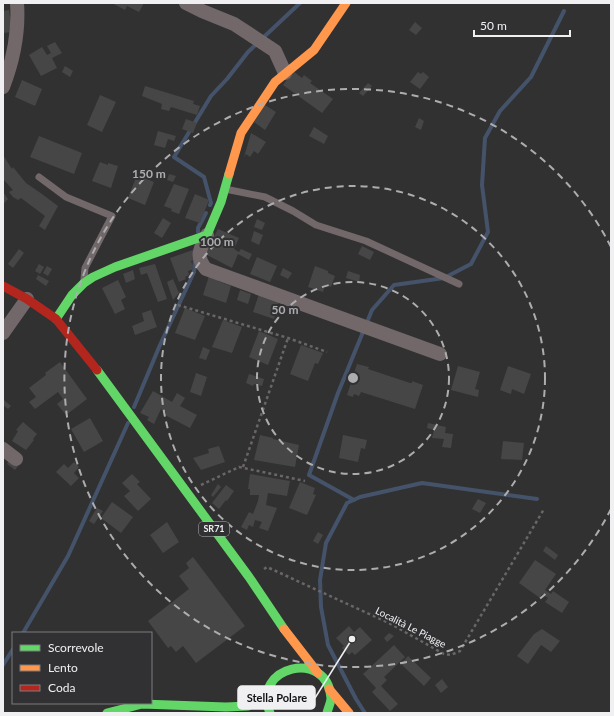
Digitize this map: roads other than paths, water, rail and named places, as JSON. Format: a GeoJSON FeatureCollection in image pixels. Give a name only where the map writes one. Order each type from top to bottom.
{"type":"FeatureCollection","features":[{"type":"Feature","properties":{"kind":"main road"},"geometry":{"type":"LineString","coordinates":[[56,319],[72,295],[84,283],[93,277],[115,267],[207,235],[221,202],[241,133],[275,82],[314,50],[346,3]]}},
{"type":"Feature","properties":{"kind":"main road","name":"SR71"},"geometry":{"type":"LineString","coordinates":[[3,286],[27,299],[56,319],[92,363],[249,577],[284,629],[325,680],[329,689],[349,713]]}},
{"type":"Feature","properties":{"kind":"main road"},"geometry":{"type":"LineString","coordinates":[[284,629],[285,644]]}},
{"type":"Feature","properties":{"kind":"main road"},"geometry":{"type":"LineString","coordinates":[[107,713],[142,704],[226,707],[248,706],[268,689],[281,670],[299,667],[308,668],[318,673]]}},
{"type":"Feature","properties":{"kind":"main road"},"geometry":{"type":"LineString","coordinates":[[268,689],[267,699],[270,713]]}},
{"type":"Feature","properties":{"kind":"main road"},"geometry":{"type":"LineString","coordinates":[[327,713],[331,699],[329,689]]}},
{"type":"Feature","properties":{"kind":"street"},"geometry":{"type":"LineString","coordinates":[[3,87],[10,69],[18,19],[17,3]]}},
{"type":"Feature","properties":{"kind":"street"},"geometry":{"type":"LineString","coordinates":[[186,3],[234,24],[275,50],[285,73]]}},
{"type":"Feature","properties":{"kind":"street"},"geometry":{"type":"LineString","coordinates":[[207,235],[199,251],[200,262],[206,269],[440,354]]}},
{"type":"Feature","properties":{"kind":"street"},"geometry":{"type":"LineString","coordinates":[[3,333],[27,299]]}},
{"type":"Feature","properties":{"kind":"street"},"geometry":{"type":"LineString","coordinates":[[3,449],[16,459]]}},
{"type":"Feature","properties":{"kind":"lane"},"geometry":{"type":"LineString","coordinates":[[39,177],[66,196],[112,216],[85,268],[84,283]]}},
{"type":"Feature","properties":{"kind":"lane"},"geometry":{"type":"LineString","coordinates":[[225,189],[265,197],[293,211],[316,225],[366,241],[459,284]]}},
{"type":"Feature","properties":{"kind":"waterway"},"geometry":{"type":"LineString","coordinates":[[210,205],[211,203],[204,177],[174,157],[211,96],[227,79],[248,52],[300,3]]}},
{"type":"Feature","properties":{"kind":"waterway"},"geometry":{"type":"LineString","coordinates":[[354,500],[309,475],[338,393],[372,310],[394,285],[444,278],[471,264],[488,232],[482,185],[485,138],[500,111],[531,77],[564,11]]}},
{"type":"Feature","properties":{"kind":"waterway"},"geometry":{"type":"LineString","coordinates":[[198,232],[198,228],[206,213]]}},
{"type":"Feature","properties":{"kind":"waterway"},"geometry":{"type":"LineString","coordinates":[[134,407],[160,345],[194,272],[195,259]]}},
{"type":"Feature","properties":{"kind":"waterway"},"geometry":{"type":"LineString","coordinates":[[24,632],[68,556],[128,423]]}},
{"type":"Feature","properties":{"kind":"waterway"},"geometry":{"type":"LineString","coordinates":[[365,713],[356,699],[328,645],[321,607],[320,580],[326,543],[347,503],[360,497],[422,483],[537,499]]}},
{"type":"Feature","properties":{"kind":"waterway"},"geometry":{"type":"LineString","coordinates":[[3,665],[12,651]]}},
{"type":"Feature","properties":{"kind":"place","name":"Stella Polare"},"geometry":{"type":"Point","coordinates":[352,639]}}]}
